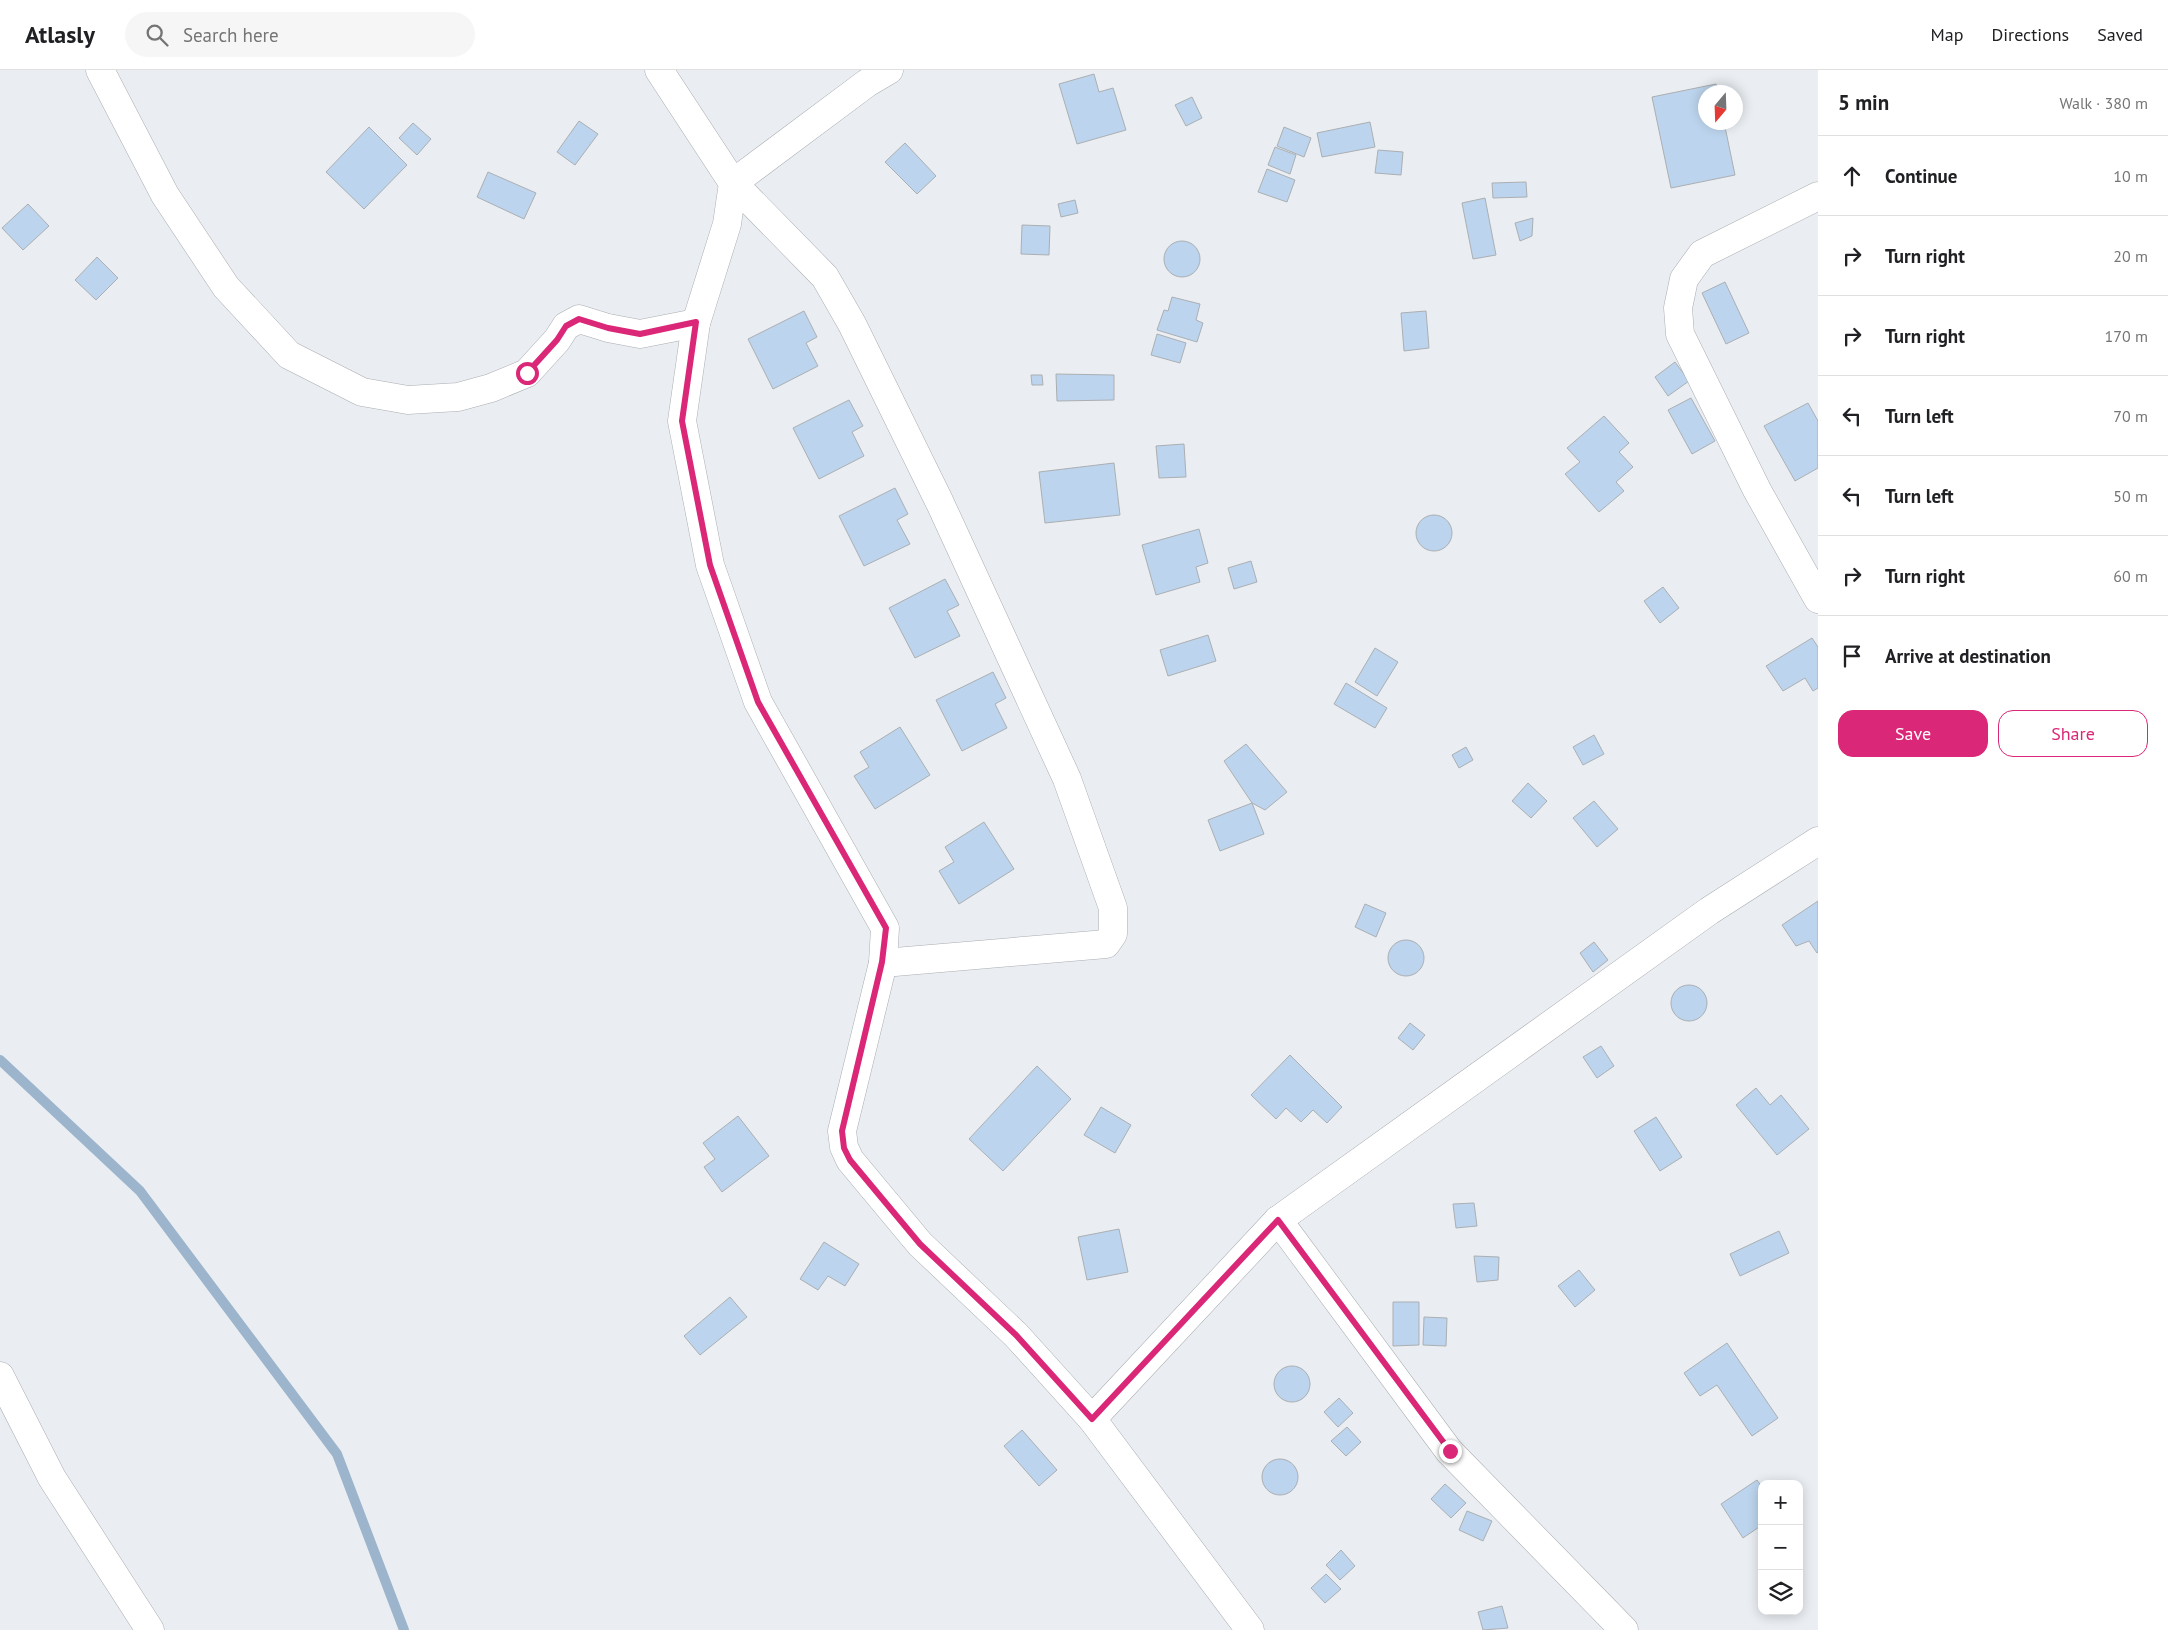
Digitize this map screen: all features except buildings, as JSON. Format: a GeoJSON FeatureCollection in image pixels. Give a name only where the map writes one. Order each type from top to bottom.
{"type":"FeatureCollection","features":[{"type":"Feature","properties":{"kind":"street"},"geometry":{"type":"LineString","coordinates":[[100,70],[165,195],[226,288],[289,355],[362,392],[408,400],[458,397],[492,388],[527,373],[557,340],[566,326],[579,319],[608,328],[640,334],[696,322]]}},
{"type":"Feature","properties":{"kind":"street"},"geometry":{"type":"LineString","coordinates":[[659,70],[733,183],[825,277],[852,324],[940,503],[1067,780],[1114,908],[1113,934],[1106,944],[882,962]]}},
{"type":"Feature","properties":{"kind":"street"},"geometry":{"type":"LineString","coordinates":[[889,70],[867,84],[733,183],[726,224],[696,322],[682,421],[710,565],[758,702],[886,928],[882,962],[842,1131],[844,1148],[850,1160],[920,1244],[1016,1335],[1092,1419],[1250,1630]]}},
{"type":"Feature","properties":{"kind":"street"},"geometry":{"type":"LineString","coordinates":[[1818,196],[1702,254],[1684,279],[1678,308],[1680,334],[1757,490],[1818,599]]}},
{"type":"Feature","properties":{"kind":"street"},"geometry":{"type":"LineString","coordinates":[[1092,1419],[1278,1220],[1709,911],[1818,841]]}},
{"type":"Feature","properties":{"kind":"street"},"geometry":{"type":"LineString","coordinates":[[1278,1220],[1450,1451],[1622,1629]]}},
{"type":"Feature","properties":{"kind":"street"},"geometry":{"type":"LineString","coordinates":[[0,1376],[52,1478],[150,1630]]}},
{"type":"Feature","properties":{"kind":"waterway"},"geometry":{"type":"LineString","coordinates":[[0,1060],[140,1191],[337,1454],[404,1630]]}},
{"type":"Feature","properties":{"kind":"route"},"geometry":{"type":"LineString","coordinates":[[527,373],[557,340],[566,326],[579,319],[608,328],[640,334],[696,322],[682,421],[710,565],[758,702],[886,928],[882,962],[871,1013],[842,1131],[844,1148],[850,1160],[920,1244],[1016,1335],[1092,1419],[1278,1220],[1450,1451]]}}]}
